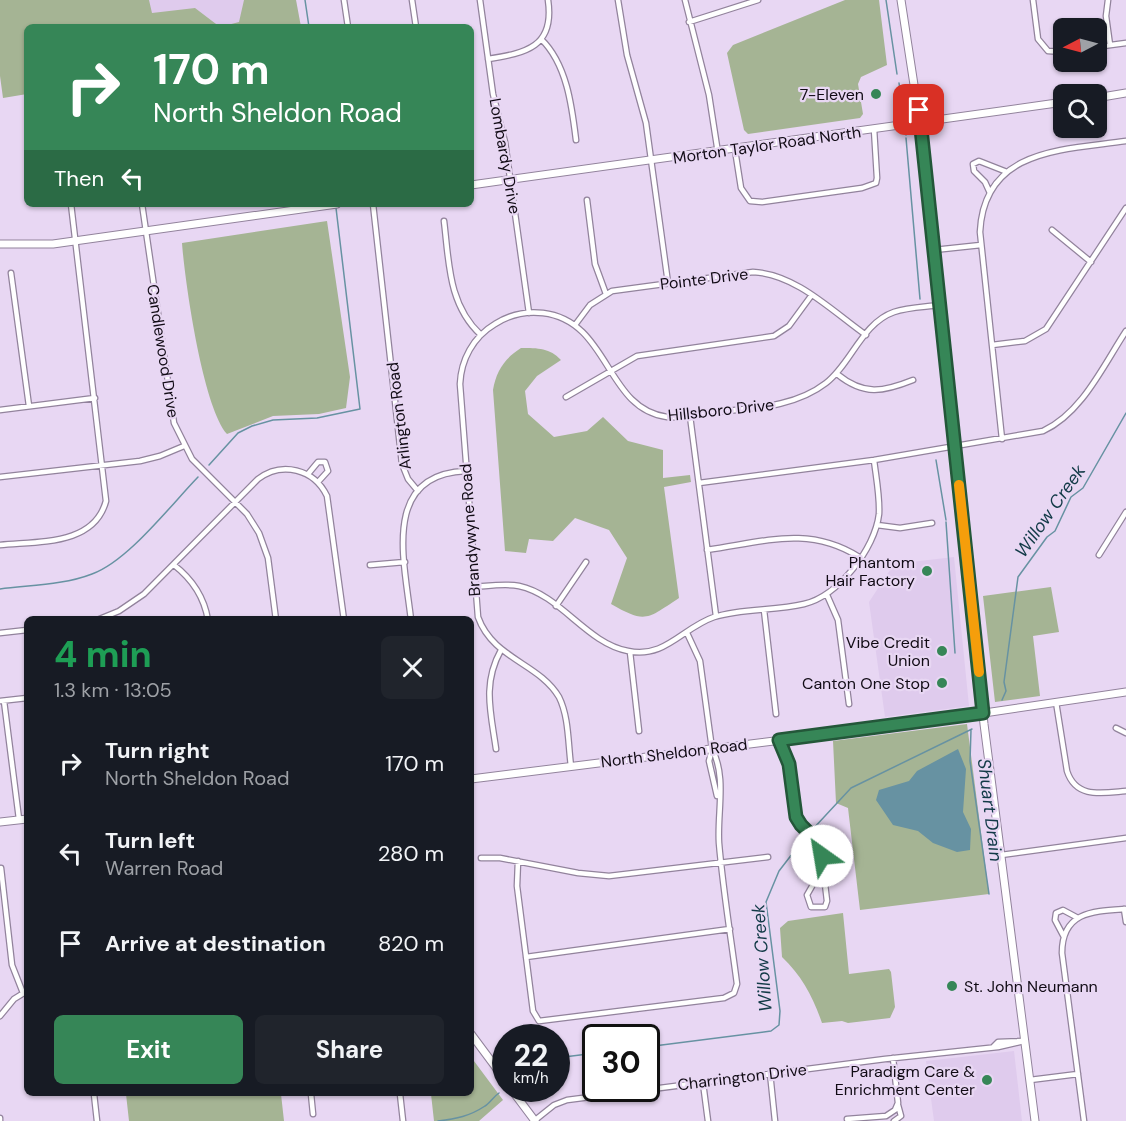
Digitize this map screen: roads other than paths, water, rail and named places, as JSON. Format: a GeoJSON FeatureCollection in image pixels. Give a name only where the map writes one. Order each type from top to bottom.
{"type":"FeatureCollection","features":[{"type":"Feature","properties":{"kind":"street"},"geometry":{"type":"LineString","coordinates":[[344,0],[348,24]]}},
{"type":"Feature","properties":{"kind":"street"},"geometry":{"type":"LineString","coordinates":[[412,0],[416,24]]}},
{"type":"Feature","properties":{"kind":"street","name":"Lombardy Drive"},"geometry":{"type":"LineString","coordinates":[[480,0],[488,59],[511,180],[529,313]]}},
{"type":"Feature","properties":{"kind":"street"},"geometry":{"type":"LineString","coordinates":[[488,59],[522,53],[541,39],[549,22],[548,0]]}},
{"type":"Feature","properties":{"kind":"street"},"geometry":{"type":"LineString","coordinates":[[618,0],[623,40],[645,117],[668,283]]}},
{"type":"Feature","properties":{"kind":"street"},"geometry":{"type":"LineString","coordinates":[[685,0],[709,95],[718,153]]}},
{"type":"Feature","properties":{"kind":"street"},"geometry":{"type":"LineString","coordinates":[[689,22],[758,0]]}},
{"type":"Feature","properties":{"kind":"street"},"geometry":{"type":"LineString","coordinates":[[901,0],[920,123],[983,713],[1035,1121]]}},
{"type":"Feature","properties":{"kind":"street"},"geometry":{"type":"LineString","coordinates":[[1033,0],[1038,39],[1045,50],[1053,51]]}},
{"type":"Feature","properties":{"kind":"street"},"geometry":{"type":"LineString","coordinates":[[1108,0],[1106,16],[1110,45]]}},
{"type":"Feature","properties":{"kind":"street"},"geometry":{"type":"LineString","coordinates":[[541,39],[550,50],[566,87],[576,140]]}},
{"type":"Feature","properties":{"kind":"street"},"geometry":{"type":"LineString","coordinates":[[1107,45],[1126,43]]}},
{"type":"Feature","properties":{"kind":"street"},"geometry":{"type":"LineString","coordinates":[[1107,96],[1126,93]]}},
{"type":"Feature","properties":{"kind":"street","name":"Morton Taylor Road North"},"geometry":{"type":"LineString","coordinates":[[474,185],[718,153],[1053,104]]}},
{"type":"Feature","properties":{"kind":"street"},"geometry":{"type":"LineString","coordinates":[[735,150],[742,192],[750,201],[772,201],[862,188],[876,183],[874,129]]}},
{"type":"Feature","properties":{"kind":"street"},"geometry":{"type":"LineString","coordinates":[[1002,439],[981,245],[982,215],[990,193],[1007,172],[1023,160],[1038,155],[1126,141]]}},
{"type":"Feature","properties":{"kind":"street"},"geometry":{"type":"LineString","coordinates":[[990,193],[985,182],[974,171],[973,164],[979,160],[1007,172]]}},
{"type":"Feature","properties":{"kind":"street"},"geometry":{"type":"LineString","coordinates":[[575,325],[590,305],[606,294],[595,264],[587,200]]}},
{"type":"Feature","properties":{"kind":"street"},"geometry":{"type":"LineString","coordinates":[[0,545],[69,537],[91,527],[100,516],[106,501],[71,207]]}},
{"type":"Feature","properties":{"kind":"street","name":"Candlewood Drive"},"geometry":{"type":"LineString","coordinates":[[142,207],[169,404],[184,446],[197,464],[251,519],[266,550],[275,616]]}},
{"type":"Feature","properties":{"kind":"street"},"geometry":{"type":"LineString","coordinates":[[0,244],[23,245],[76,241],[315,207]]}},
{"type":"Feature","properties":{"kind":"street","name":"Arlington Road"},"geometry":{"type":"LineString","coordinates":[[373,207],[402,464],[408,479],[418,491],[409,504],[403,521],[411,616]]}},
{"type":"Feature","properties":{"kind":"street"},"geometry":{"type":"LineString","coordinates":[[992,345],[1025,341],[1042,332],[1126,208]]}},
{"type":"Feature","properties":{"kind":"street"},"geometry":{"type":"LineString","coordinates":[[444,221],[457,302],[467,320],[481,335]]}},
{"type":"Feature","properties":{"kind":"street"},"geometry":{"type":"LineString","coordinates":[[1052,230],[1090,262]]}},
{"type":"Feature","properties":{"kind":"street"},"geometry":{"type":"LineString","coordinates":[[934,250],[981,245]]}},
{"type":"Feature","properties":{"kind":"street"},"geometry":{"type":"LineString","coordinates":[[10,273],[29,406]]}},
{"type":"Feature","properties":{"kind":"street","name":"Pointe Drive"},"geometry":{"type":"LineString","coordinates":[[606,294],[668,283],[761,273],[785,279],[866,335]]}},
{"type":"Feature","properties":{"kind":"street"},"geometry":{"type":"LineString","coordinates":[[566,397],[611,370],[645,354],[774,336],[789,326],[811,296]]}},
{"type":"Feature","properties":{"kind":"street","name":"Hillsboro Drive"},"geometry":{"type":"LineString","coordinates":[[481,335],[503,320],[529,313],[554,315],[575,325],[592,340],[628,396],[644,409],[665,417],[690,416],[792,401],[813,392],[837,374],[877,322],[891,313],[939,305]]}},
{"type":"Feature","properties":{"kind":"street"},"geometry":{"type":"LineString","coordinates":[[699,483],[873,460],[1043,431],[1068,414],[1126,331]]}},
{"type":"Feature","properties":{"kind":"street","name":"Brandywyne Road"},"geometry":{"type":"LineString","coordinates":[[481,335],[467,354],[460,378],[474,587],[480,622],[489,638],[501,651],[549,686],[558,696],[564,712],[571,766]]}},
{"type":"Feature","properties":{"kind":"street"},"geometry":{"type":"LineString","coordinates":[[837,374],[850,384],[873,390],[888,390],[913,380]]}},
{"type":"Feature","properties":{"kind":"street"},"geometry":{"type":"LineString","coordinates":[[0,410],[95,398]]}},
{"type":"Feature","properties":{"kind":"street"},"geometry":{"type":"LineString","coordinates":[[690,416],[716,616]]}},
{"type":"Feature","properties":{"kind":"street"},"geometry":{"type":"LineString","coordinates":[[0,477],[153,458],[184,446]]}},
{"type":"Feature","properties":{"kind":"street"},"geometry":{"type":"LineString","coordinates":[[474,587],[520,586],[556,606],[607,643],[630,652],[658,650],[716,616],[805,604],[827,595],[843,581],[860,557],[877,525],[879,504],[873,460]]}},
{"type":"Feature","properties":{"kind":"street"},"geometry":{"type":"LineString","coordinates":[[308,474],[318,462],[325,462],[328,471],[318,482]]}},
{"type":"Feature","properties":{"kind":"street"},"geometry":{"type":"LineString","coordinates":[[106,616],[135,601],[174,565],[235,502],[268,473],[284,469],[308,474],[318,482],[327,496],[344,616]]}},
{"type":"Feature","properties":{"kind":"street"},"geometry":{"type":"LineString","coordinates":[[418,491],[440,476],[466,471]]}},
{"type":"Feature","properties":{"kind":"street"},"geometry":{"type":"LineString","coordinates":[[1100,555],[1126,512]]}},
{"type":"Feature","properties":{"kind":"street"},"geometry":{"type":"LineString","coordinates":[[877,525],[900,528],[932,523]]}},
{"type":"Feature","properties":{"kind":"street"},"geometry":{"type":"LineString","coordinates":[[707,550],[810,538],[835,543],[860,557]]}},
{"type":"Feature","properties":{"kind":"street"},"geometry":{"type":"LineString","coordinates":[[370,565],[405,562]]}},
{"type":"Feature","properties":{"kind":"street"},"geometry":{"type":"LineString","coordinates":[[556,606],[586,562]]}},
{"type":"Feature","properties":{"kind":"street"},"geometry":{"type":"LineString","coordinates":[[174,565],[196,586],[207,616]]}},
{"type":"Feature","properties":{"kind":"street"},"geometry":{"type":"LineString","coordinates":[[827,595],[838,620],[849,704]]}},
{"type":"Feature","properties":{"kind":"street"},"geometry":{"type":"LineString","coordinates":[[764,610],[776,714]]}},
{"type":"Feature","properties":{"kind":"street"},"geometry":{"type":"LineString","coordinates":[[0,633],[24,630]]}},
{"type":"Feature","properties":{"kind":"street"},"geometry":{"type":"LineString","coordinates":[[518,861],[517,886],[533,1011],[537,1020],[545,1022],[652,1008],[724,998],[734,993],[737,984],[721,862],[718,799],[720,771],[712,749],[700,661],[687,633]]}},
{"type":"Feature","properties":{"kind":"street"},"geometry":{"type":"LineString","coordinates":[[496,749],[488,690],[492,669],[501,651]]}},
{"type":"Feature","properties":{"kind":"street"},"geometry":{"type":"LineString","coordinates":[[630,652],[639,731]]}},
{"type":"Feature","properties":{"kind":"street","name":"North Sheldon Road"},"geometry":{"type":"LineString","coordinates":[[474,779],[712,749],[1126,692]]}},
{"type":"Feature","properties":{"kind":"street"},"geometry":{"type":"LineString","coordinates":[[0,822],[23,819],[2,701],[24,698]]}},
{"type":"Feature","properties":{"kind":"street"},"geometry":{"type":"LineString","coordinates":[[1056,702],[1066,771],[1078,788],[1091,793],[1126,791]]}},
{"type":"Feature","properties":{"kind":"street"},"geometry":{"type":"LineString","coordinates":[[1116,728],[1126,733]]}},
{"type":"Feature","properties":{"kind":"street"},"geometry":{"type":"LineString","coordinates":[[779,740],[789,764],[796,817],[818,843],[823,867],[827,901],[825,907],[819,909],[812,907],[807,895],[823,867]]}},
{"type":"Feature","properties":{"kind":"street"},"geometry":{"type":"LineString","coordinates":[[712,749],[709,761],[718,799]]}},
{"type":"Feature","properties":{"kind":"street"},"geometry":{"type":"LineString","coordinates":[[1001,855],[1126,838]]}},
{"type":"Feature","properties":{"kind":"street"},"geometry":{"type":"LineString","coordinates":[[481,858],[518,861],[578,873],[609,876],[768,856]]}},
{"type":"Feature","properties":{"kind":"street"},"geometry":{"type":"LineString","coordinates":[[0,868],[12,965],[24,990]]}},
{"type":"Feature","properties":{"kind":"street"},"geometry":{"type":"LineString","coordinates":[[1084,1121],[1062,953],[1064,937],[1070,925],[1078,918],[1095,910],[1125,909],[1126,922]]}},
{"type":"Feature","properties":{"kind":"street"},"geometry":{"type":"LineString","coordinates":[[1064,937],[1055,920],[1056,913],[1063,910],[1078,918]]}},
{"type":"Feature","properties":{"kind":"street"},"geometry":{"type":"LineString","coordinates":[[526,957],[730,929]]}},
{"type":"Feature","properties":{"kind":"street"},"geometry":{"type":"LineString","coordinates":[[0,1016],[7,1006],[24,993]]}},
{"type":"Feature","properties":{"kind":"street"},"geometry":{"type":"LineString","coordinates":[[474,1038],[492,1062]]}},
{"type":"Feature","properties":{"kind":"street","name":"Charrington Drive"},"geometry":{"type":"LineString","coordinates":[[534,1121],[554,1105],[567,1100],[993,1047],[1024,1041]]}},
{"type":"Feature","properties":{"kind":"street"},"geometry":{"type":"LineString","coordinates":[[886,1116],[893,1121],[901,1116],[893,1058]]}},
{"type":"Feature","properties":{"kind":"street"},"geometry":{"type":"LineString","coordinates":[[770,1074],[775,1121]]}},
{"type":"Feature","properties":{"kind":"street"},"geometry":{"type":"LineString","coordinates":[[1030,1080],[1078,1074]]}},
{"type":"Feature","properties":{"kind":"street"},"geometry":{"type":"LineString","coordinates":[[703,1083],[708,1121]]}},
{"type":"Feature","properties":{"kind":"street"},"geometry":{"type":"LineString","coordinates":[[94,1096],[97,1121]]}},
{"type":"Feature","properties":{"kind":"street"},"geometry":{"type":"LineString","coordinates":[[311,1096],[313,1114]]}},
{"type":"Feature","properties":{"kind":"street"},"geometry":{"type":"LineString","coordinates":[[400,1096],[403,1121]]}},
{"type":"Feature","properties":{"kind":"street"},"geometry":{"type":"LineString","coordinates":[[520,1102],[534,1121]]}},
{"type":"Feature","properties":{"kind":"street"},"geometry":{"type":"LineString","coordinates":[[847,1119],[886,1116],[893,1113],[898,1105]]}},
{"type":"Feature","properties":{"kind":"water"},"geometry":{"type":"Polygon","coordinates":[[[958,749],[966,769],[963,812],[971,829],[970,850],[957,852],[933,843],[918,831],[893,825],[876,800],[879,790],[909,781],[917,771],[958,749]]]}},
{"type":"Feature","properties":{"kind":"waterway"},"geometry":{"type":"LineString","coordinates":[[305,0],[309,24]]}},
{"type":"Feature","properties":{"kind":"waterway"},"geometry":{"type":"LineString","coordinates":[[886,0],[897,74]]}},
{"type":"Feature","properties":{"kind":"waterway"},"geometry":{"type":"LineString","coordinates":[[899,83],[903,110]]}},
{"type":"Feature","properties":{"kind":"waterway"},"geometry":{"type":"LineString","coordinates":[[906,138],[920,299]]}},
{"type":"Feature","properties":{"kind":"waterway"},"geometry":{"type":"LineString","coordinates":[[209,465],[238,433],[252,426],[273,420],[317,418],[360,409],[336,208]]}},
{"type":"Feature","properties":{"kind":"waterway","name":"Willow Creek"},"geometry":{"type":"LineString","coordinates":[[1002,700],[1006,691],[1004,682],[1018,577],[1047,537],[1055,531],[1071,497],[1083,488],[1126,413]]}},
{"type":"Feature","properties":{"kind":"waterway"},"geometry":{"type":"LineString","coordinates":[[936,460],[946,520]]}},
{"type":"Feature","properties":{"kind":"waterway"},"geometry":{"type":"LineString","coordinates":[[0,589],[81,578],[106,567],[134,545],[198,477]]}},
{"type":"Feature","properties":{"kind":"waterway"},"geometry":{"type":"LineString","coordinates":[[946,522],[955,653]]}},
{"type":"Feature","properties":{"kind":"waterway","name":"Willow Creek"},"geometry":{"type":"LineString","coordinates":[[812,830],[851,788],[972,729]]}},
{"type":"Feature","properties":{"kind":"waterway","name":"Shuart Drain"},"geometry":{"type":"LineString","coordinates":[[971,730],[970,761],[989,894]]}},
{"type":"Feature","properties":{"kind":"waterway","name":"Willow Creek"},"geometry":{"type":"LineString","coordinates":[[660,1045],[771,1031],[779,1025],[780,1011],[766,902],[779,871],[806,836]]}},
{"type":"Feature","properties":{"kind":"waterway","name":"Willow Creek"},"geometry":{"type":"LineString","coordinates":[[570,1056],[582,1055]]}},
{"type":"Feature","properties":{"kind":"waterway","name":"Willow Creek"},"geometry":{"type":"LineString","coordinates":[[438,1121],[474,1112],[492,1100]]}},
{"type":"Feature","properties":{"kind":"place","name":"7-Eleven"},"geometry":{"type":"Point","coordinates":[876,94]}},
{"type":"Feature","properties":{"kind":"place","name":"Phantom Hair Factory"},"geometry":{"type":"Point","coordinates":[927,571]}},
{"type":"Feature","properties":{"kind":"place","name":"Vibe Credit Union"},"geometry":{"type":"Point","coordinates":[942,651]}},
{"type":"Feature","properties":{"kind":"place","name":"Canton One Stop"},"geometry":{"type":"Point","coordinates":[942,683]}},
{"type":"Feature","properties":{"kind":"place","name":"St. John Neumann"},"geometry":{"type":"Point","coordinates":[952,986]}},
{"type":"Feature","properties":{"kind":"place","name":"Paradigm Care & Enrichment Center"},"geometry":{"type":"Point","coordinates":[987,1080]}}]}
